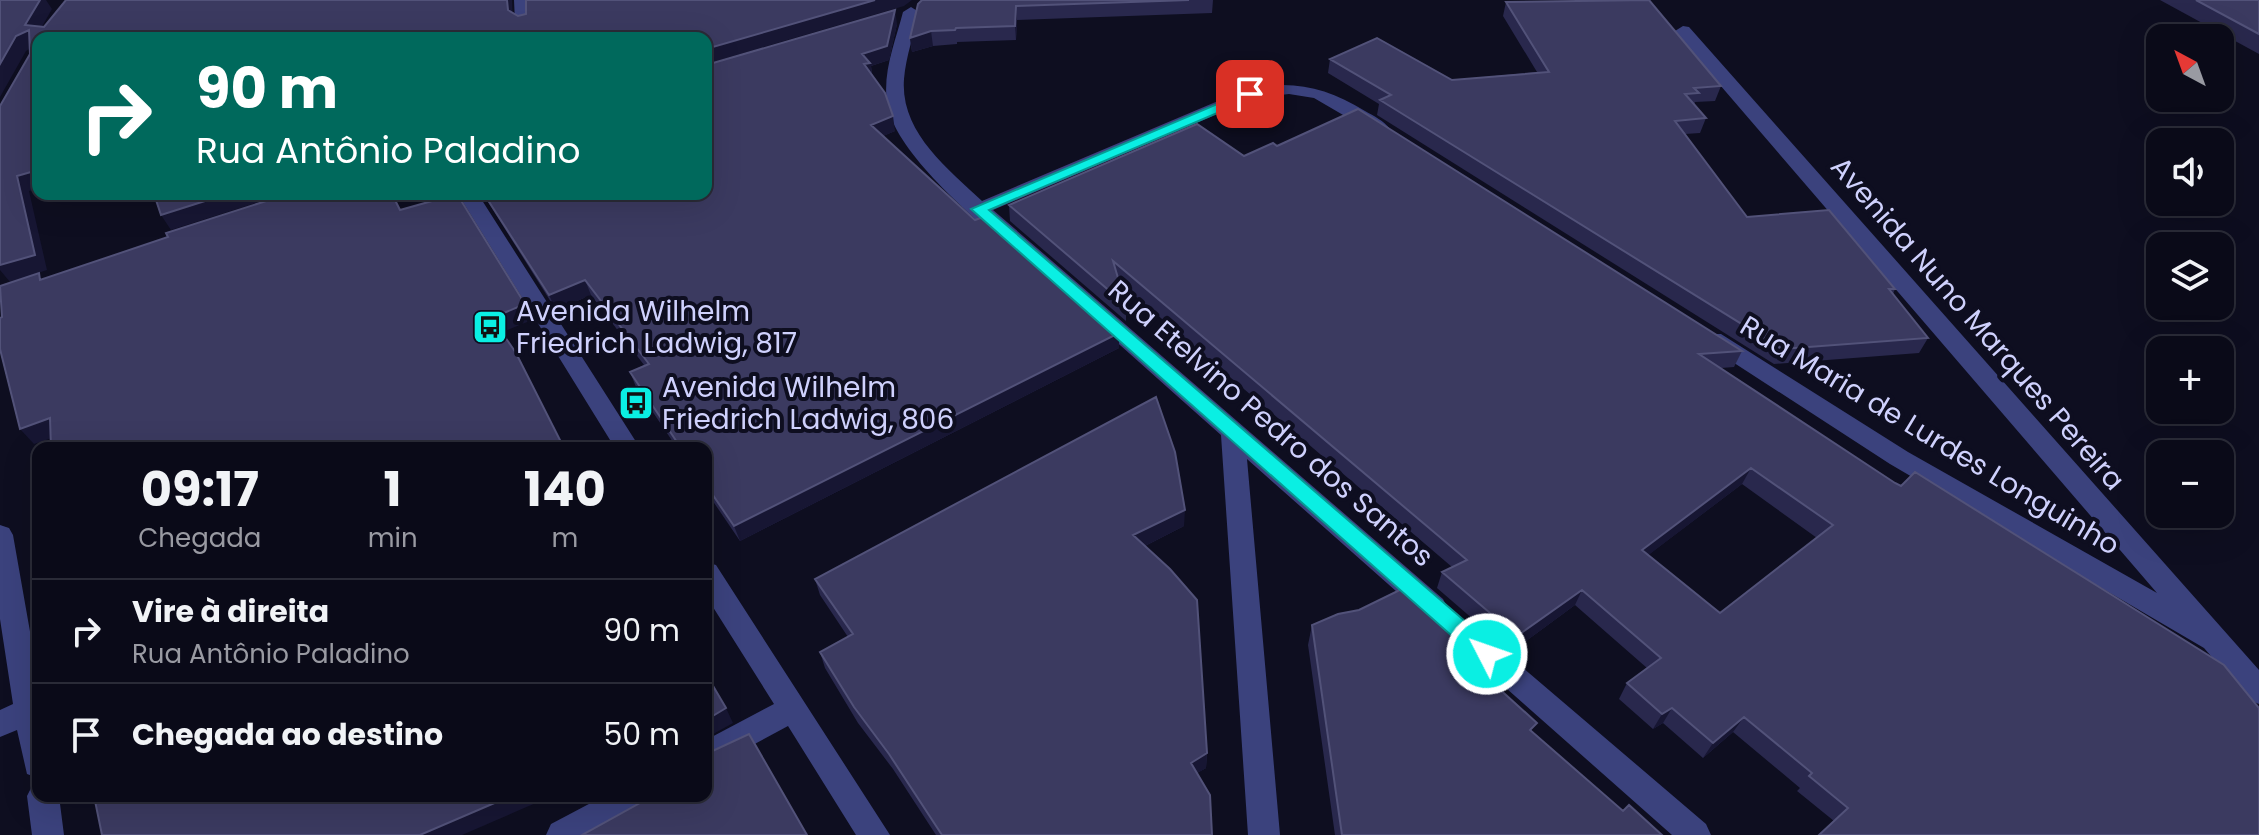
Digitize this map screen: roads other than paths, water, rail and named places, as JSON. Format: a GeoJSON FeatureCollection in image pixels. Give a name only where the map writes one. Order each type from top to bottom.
{"type":"FeatureCollection","features":[{"type":"Feature","properties":{"kind":"street"},"geometry":{"type":"LineString","coordinates":[[522,0],[523,22]]}},
{"type":"Feature","properties":{"kind":"street","name":"Rua Etelvino Pedro dos Santos"},"geometry":{"type":"LineString","coordinates":[[911,9],[894,89],[899,110],[917,147],[979,209],[1695,835]]}},
{"type":"Feature","properties":{"kind":"street","name":"Avenida Nuno Marques Pereira"},"geometry":{"type":"LineString","coordinates":[[1683,31],[2259,691]]}},
{"type":"Feature","properties":{"kind":"street"},"geometry":{"type":"LineString","coordinates":[[979,209],[1250,94],[1275,87],[1302,88],[1331,97],[1397,138]]}},
{"type":"Feature","properties":{"kind":"street"},"geometry":{"type":"LineString","coordinates":[[472,200],[624,442]]}},
{"type":"Feature","properties":{"kind":"street","name":"Rua Maria de Lurdes Longuinho"},"geometry":{"type":"LineString","coordinates":[[1695,327],[1899,458],[2215,640]]}},
{"type":"Feature","properties":{"kind":"street"},"geometry":{"type":"LineString","coordinates":[[1233,432],[1264,835]]}},
{"type":"Feature","properties":{"kind":"street"},"geometry":{"type":"LineString","coordinates":[[0,535],[32,724]]}},
{"type":"Feature","properties":{"kind":"street"},"geometry":{"type":"LineString","coordinates":[[712,582],[874,835]]}},
{"type":"Feature","properties":{"kind":"street"},"geometry":{"type":"LineString","coordinates":[[712,753],[792,709]]}},
{"type":"Feature","properties":{"kind":"street"},"geometry":{"type":"LineString","coordinates":[[0,724],[30,710]]}},
{"type":"Feature","properties":{"kind":"street"},"geometry":{"type":"LineString","coordinates":[[44,802],[48,835]]}},
{"type":"Feature","properties":{"kind":"street"},"geometry":{"type":"LineString","coordinates":[[562,835],[623,802]]}},
{"type":"Feature","properties":{"kind":"place","name":"Avenida Wilhelm Friedrich Ladwig, 817"},"geometry":{"type":"Point","coordinates":[490,327]}},
{"type":"Feature","properties":{"kind":"place","name":"Avenida Wilhelm Friedrich Ladwig, 806"},"geometry":{"type":"Point","coordinates":[636,403]}}]}
